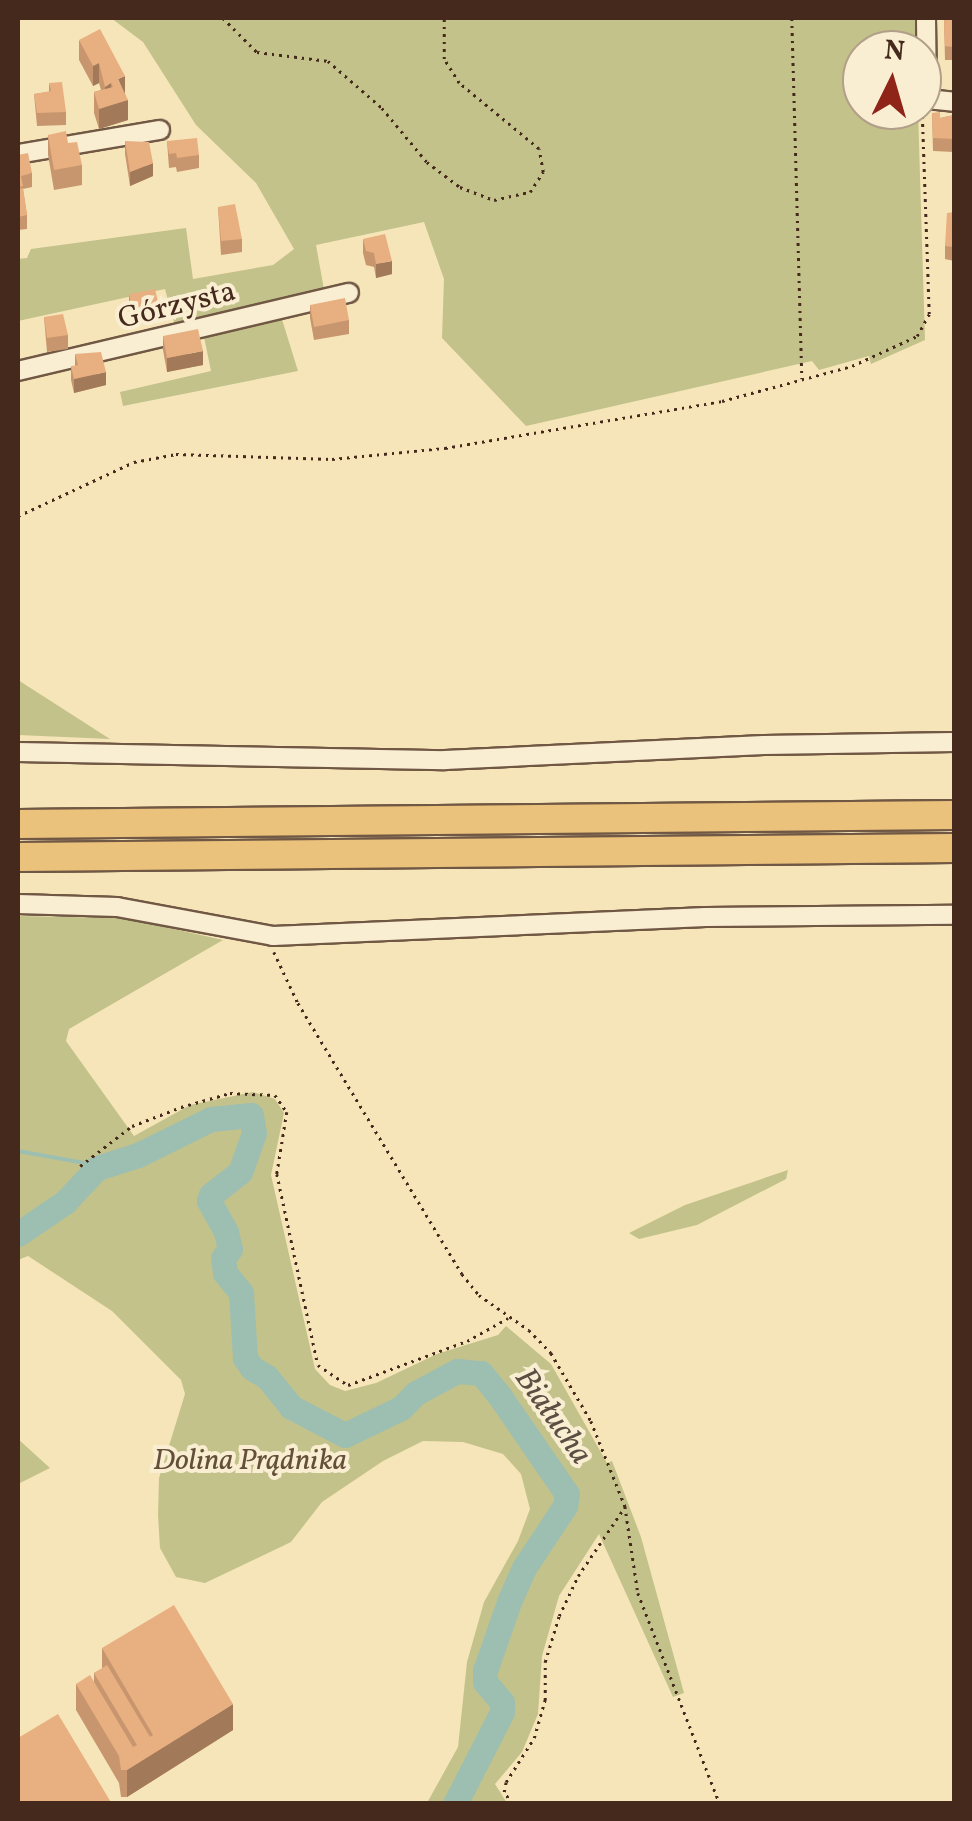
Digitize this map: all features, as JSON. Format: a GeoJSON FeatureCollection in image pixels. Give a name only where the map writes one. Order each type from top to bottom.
{"type":"FeatureCollection","features":[{"type":"Feature","properties":{"kind":"highway"},"geometry":{"type":"LineString","coordinates":[[18,824],[954,815]]}},
{"type":"Feature","properties":{"kind":"highway"},"geometry":{"type":"LineString","coordinates":[[18,857],[954,848]]}},
{"type":"Feature","properties":{"kind":"street"},"geometry":{"type":"LineString","coordinates":[[18,154],[160,130]]}},
{"type":"Feature","properties":{"kind":"street","name":"Górzysta"},"geometry":{"type":"LineString","coordinates":[[18,371],[349,293]]}},
{"type":"Feature","properties":{"kind":"street"},"geometry":{"type":"LineString","coordinates":[[18,752],[445,760],[764,744],[954,742]]}},
{"type":"Feature","properties":{"kind":"street"},"geometry":{"type":"LineString","coordinates":[[18,904],[117,907],[273,936],[706,916],[954,914]]}},
{"type":"Feature","properties":{"kind":"path"},"geometry":{"type":"LineString","coordinates":[[223,18],[257,52],[328,60],[382,108],[427,162],[460,187],[494,200],[530,192],[542,172],[539,149],[459,82],[444,60],[444,18]]}},
{"type":"Feature","properties":{"kind":"path"},"geometry":{"type":"LineString","coordinates":[[792,18],[802,380]]}},
{"type":"Feature","properties":{"kind":"path"},"geometry":{"type":"LineString","coordinates":[[18,516],[134,462],[176,454],[332,459],[445,448],[722,401],[852,366],[917,336],[929,314],[925,130]]}},
{"type":"Feature","properties":{"kind":"path"},"geometry":{"type":"LineString","coordinates":[[273,936],[276,964],[462,1274],[509,1318],[529,1330],[566,1377],[591,1421],[624,1506],[638,1593],[720,1804]]}},
{"type":"Feature","properties":{"kind":"path"},"geometry":{"type":"LineString","coordinates":[[80,1166],[132,1126],[182,1106],[230,1093],[275,1095],[287,1112],[277,1174],[318,1365],[348,1386],[467,1340],[509,1318]]}},
{"type":"Feature","properties":{"kind":"path"},"geometry":{"type":"LineString","coordinates":[[512,1804],[504,1792],[506,1782],[534,1738],[544,1700],[545,1662],[560,1616],[578,1576],[624,1506]]}},
{"type":"Feature","properties":{"kind":"green space"},"geometry":{"type":"Polygon","coordinates":[[[111,18],[918,18],[918,30],[842,30],[842,130],[919,130],[925,340],[871,364],[869,356],[819,370],[812,361],[526,426],[442,338],[444,279],[424,222],[316,245],[325,295],[176,329],[165,289],[18,321],[18,259],[27,258],[31,249],[186,228],[193,279],[273,265],[294,249],[256,183],[196,125],[143,42],[111,18]]]}},
{"type":"Feature","properties":{"kind":"green space"},"geometry":{"type":"Polygon","coordinates":[[[280,313],[298,371],[123,406],[120,392],[211,371],[203,332],[280,313]]]}},
{"type":"Feature","properties":{"kind":"green space"},"geometry":{"type":"Polygon","coordinates":[[[18,680],[110,739],[18,735],[18,680]]]}},
{"type":"Feature","properties":{"kind":"green space","name":"Dolina Prądnika"},"geometry":{"type":"Polygon","coordinates":[[[18,916],[125,918],[223,940],[69,1029],[66,1041],[134,1136],[190,1105],[253,1092],[275,1099],[284,1113],[271,1175],[315,1369],[330,1385],[345,1391],[376,1383],[437,1354],[498,1335],[506,1326],[551,1364],[607,1463],[612,1461],[641,1537],[684,1693],[673,1697],[599,1534],[559,1596],[542,1656],[538,1714],[522,1752],[495,1784],[507,1803],[427,1803],[458,1747],[467,1662],[484,1602],[518,1541],[530,1509],[521,1474],[503,1454],[463,1442],[423,1441],[383,1461],[322,1502],[291,1542],[205,1583],[176,1577],[160,1548],[158,1515],[159,1478],[185,1394],[181,1380],[112,1311],[28,1256],[18,1260],[18,916]]]}},
{"type":"Feature","properties":{"kind":"green space"},"geometry":{"type":"Polygon","coordinates":[[[788,1170],[786,1179],[697,1225],[639,1239],[629,1233],[685,1205],[788,1170]]]}},
{"type":"Feature","properties":{"kind":"green space"},"geometry":{"type":"Polygon","coordinates":[[[18,1439],[50,1468],[18,1484],[18,1439]]]}},
{"type":"Feature","properties":{"kind":"building"},"geometry":{"type":"Polygon","coordinates":[[[944,18],[954,18],[954,47],[945,46],[944,18]]]}},
{"type":"Feature","properties":{"kind":"building"},"geometry":{"type":"Polygon","coordinates":[[[100,29],[125,76],[118,79],[128,100],[99,109],[94,92],[113,87],[111,83],[105,87],[99,63],[93,66],[79,40],[100,29]]]}},
{"type":"Feature","properties":{"kind":"building"},"geometry":{"type":"Polygon","coordinates":[[[62,82],[66,112],[37,113],[34,94],[51,91],[49,83],[62,82]]]}},
{"type":"Feature","properties":{"kind":"building"},"geometry":{"type":"Polygon","coordinates":[[[954,115],[954,139],[933,138],[933,130],[942,130],[942,118],[954,115]]]}},
{"type":"Feature","properties":{"kind":"building"},"geometry":{"type":"Polygon","coordinates":[[[66,131],[68,143],[77,142],[82,165],[54,170],[48,135],[66,131]]]}},
{"type":"Feature","properties":{"kind":"building"},"geometry":{"type":"Polygon","coordinates":[[[197,138],[199,155],[177,158],[176,153],[169,154],[167,141],[197,138]]]}},
{"type":"Feature","properties":{"kind":"building"},"geometry":{"type":"Polygon","coordinates":[[[125,141],[149,142],[153,163],[130,172],[125,141]]]}},
{"type":"Feature","properties":{"kind":"building"},"geometry":{"type":"Polygon","coordinates":[[[28,153],[32,173],[21,176],[23,186],[18,187],[18,155],[28,153]]]}},
{"type":"Feature","properties":{"kind":"building"},"geometry":{"type":"Polygon","coordinates":[[[23,188],[27,215],[18,217],[18,189],[23,188]]]}},
{"type":"Feature","properties":{"kind":"building"},"geometry":{"type":"Polygon","coordinates":[[[235,204],[242,239],[221,241],[218,207],[235,204]]]}},
{"type":"Feature","properties":{"kind":"building"},"geometry":{"type":"Polygon","coordinates":[[[954,212],[954,247],[945,246],[947,213],[954,212]]]}},
{"type":"Feature","properties":{"kind":"building"},"geometry":{"type":"Polygon","coordinates":[[[385,234],[392,261],[376,264],[374,253],[366,251],[363,239],[385,234]]]}},
{"type":"Feature","properties":{"kind":"building"},"geometry":{"type":"Polygon","coordinates":[[[155,289],[159,306],[133,312],[129,294],[155,289]]]}},
{"type":"Feature","properties":{"kind":"building"},"geometry":{"type":"Polygon","coordinates":[[[345,298],[349,320],[314,327],[310,305],[345,298]]]}},
{"type":"Feature","properties":{"kind":"building"},"geometry":{"type":"Polygon","coordinates":[[[63,314],[68,335],[47,338],[44,317],[63,314]]]}},
{"type":"Feature","properties":{"kind":"building"},"geometry":{"type":"Polygon","coordinates":[[[198,329],[203,351],[167,358],[163,336],[198,329]]]}},
{"type":"Feature","properties":{"kind":"building"},"geometry":{"type":"Polygon","coordinates":[[[101,352],[106,372],[74,379],[71,366],[78,365],[75,354],[101,352]]]}},
{"type":"Feature","properties":{"kind":"building"},"geometry":{"type":"Polygon","coordinates":[[[174,1605],[233,1704],[127,1770],[121,1770],[119,1756],[76,1684],[90,1675],[133,1747],[137,1745],[94,1673],[107,1665],[150,1737],[153,1735],[102,1648],[174,1605]]]}},
{"type":"Feature","properties":{"kind":"building"},"geometry":{"type":"Polygon","coordinates":[[[58,1714],[112,1804],[18,1804],[18,1738],[58,1714]]]}},
{"type":"Feature","properties":{"kind":"waterway","name":"Białucha"},"geometry":{"type":"LineString","coordinates":[[18,1234],[65,1202],[97,1168],[138,1155],[211,1119],[251,1115],[254,1133],[240,1172],[211,1195],[209,1201],[226,1232],[230,1249],[223,1258],[225,1273],[241,1293],[245,1358],[252,1368],[267,1377],[291,1407],[345,1435],[401,1408],[416,1393],[457,1371],[481,1373],[501,1398],[567,1494],[565,1506],[524,1568],[509,1602],[485,1671],[485,1682],[502,1702],[502,1712],[455,1804]]}},
{"type":"Feature","properties":{"kind":"waterway"},"geometry":{"type":"LineString","coordinates":[[18,1151],[101,1166]]}}]}
